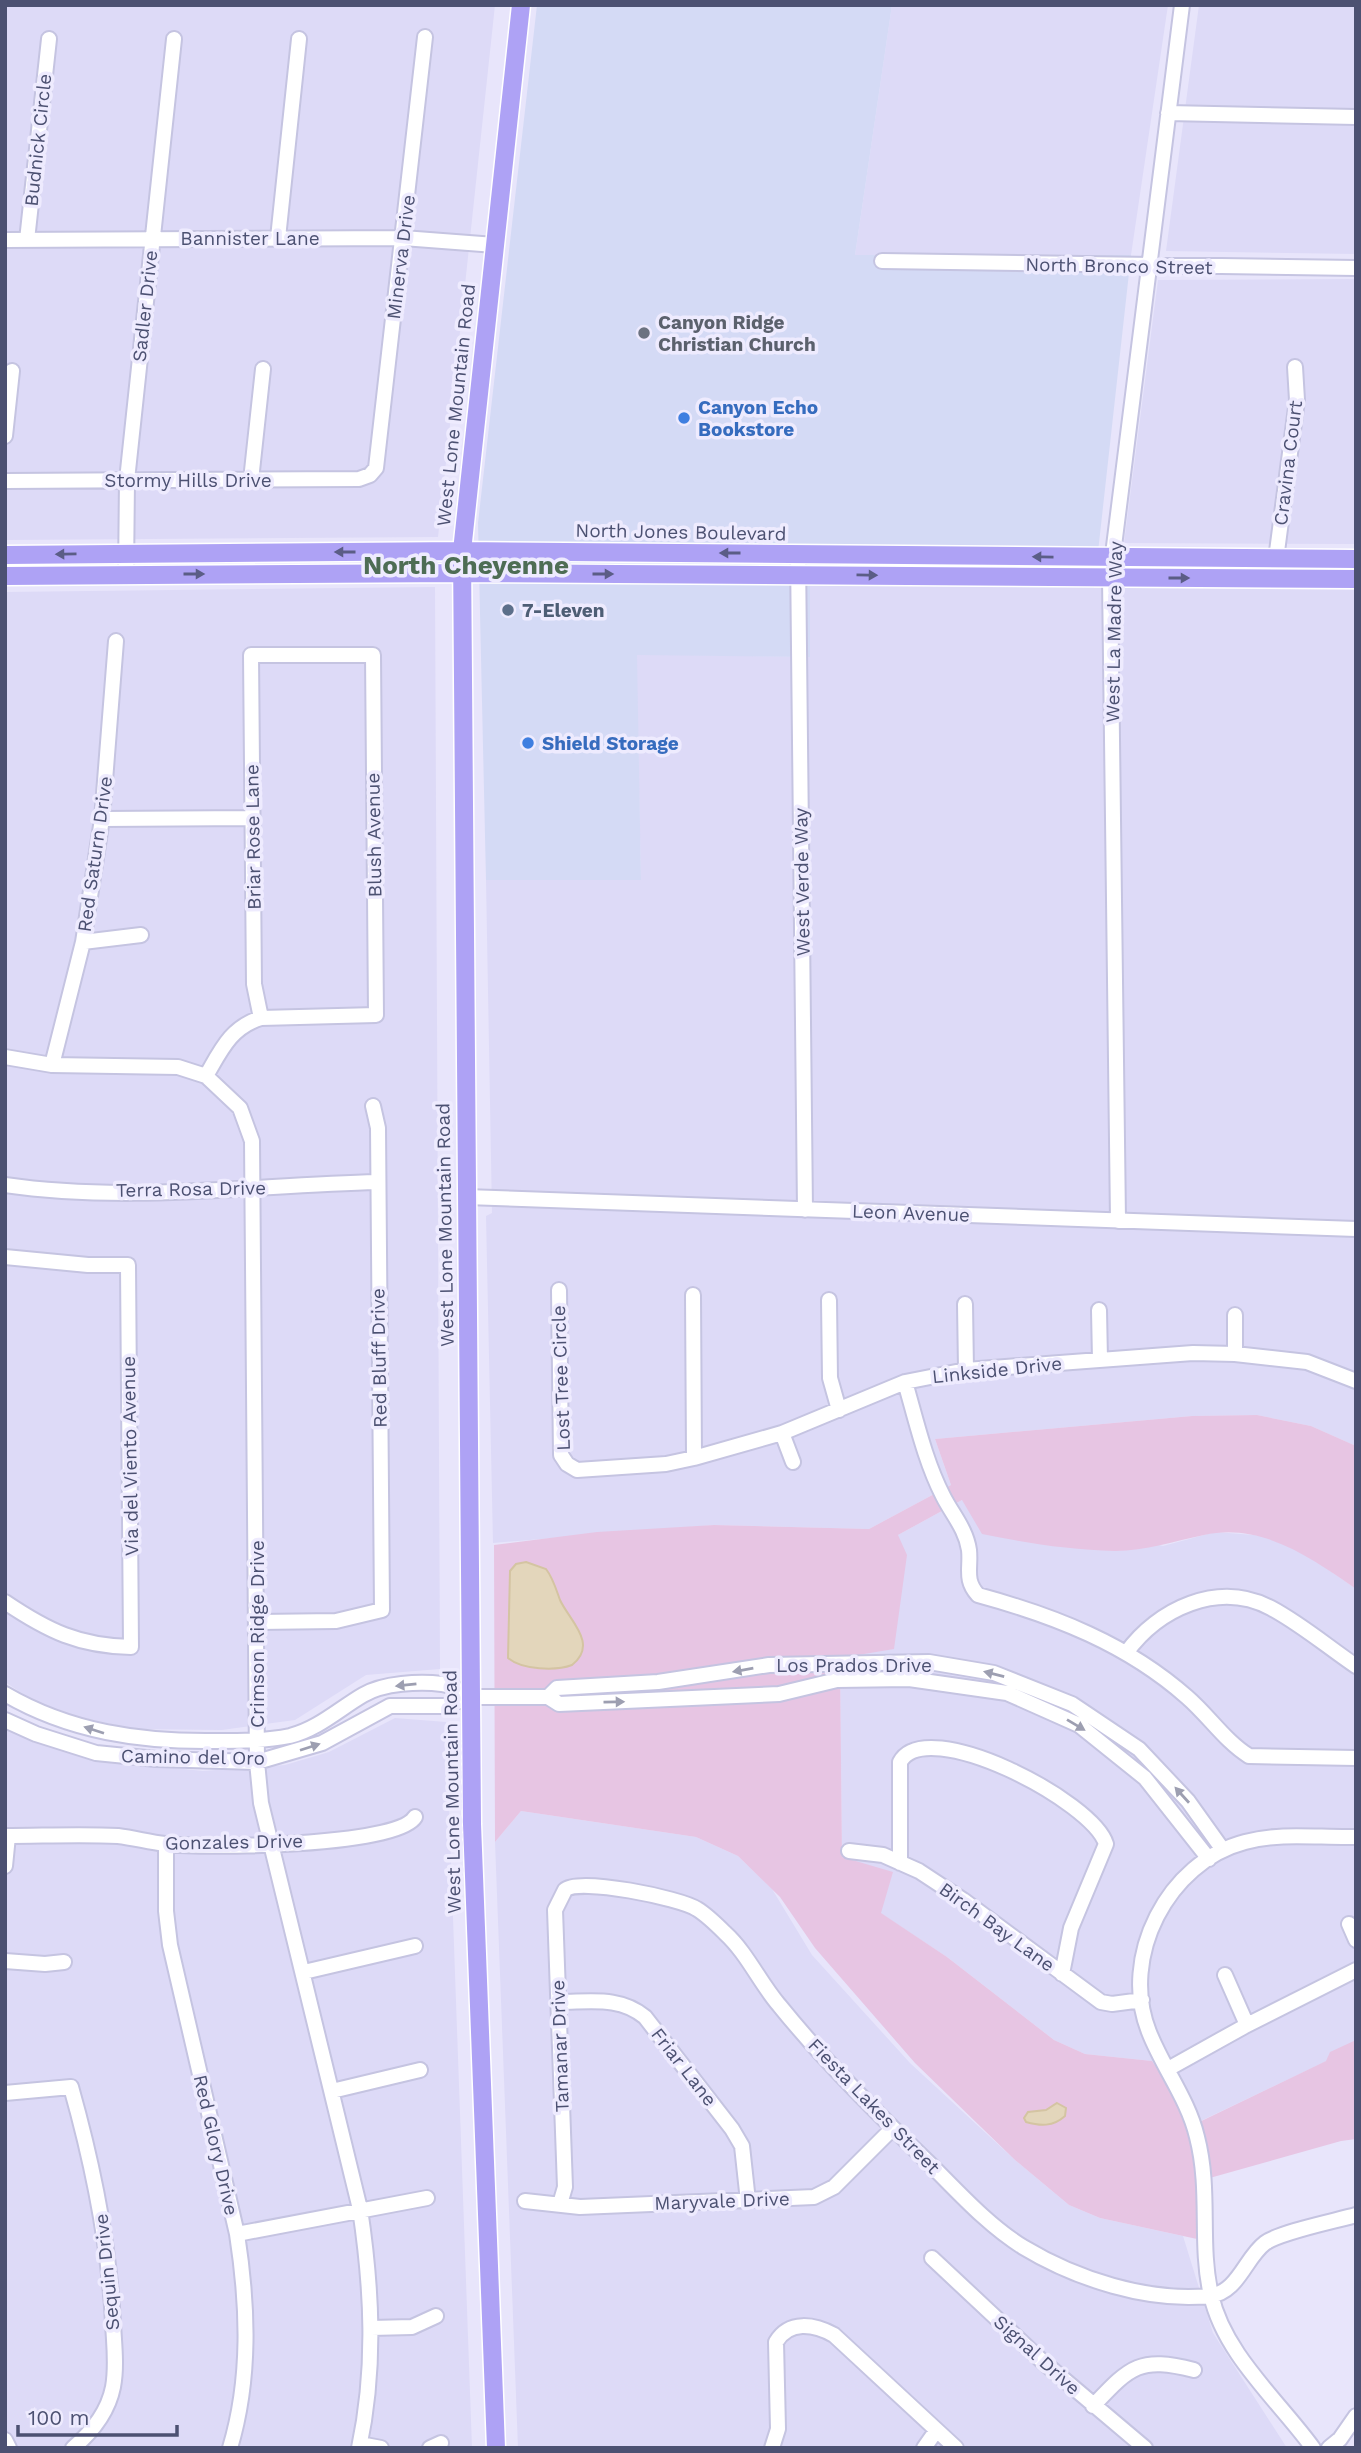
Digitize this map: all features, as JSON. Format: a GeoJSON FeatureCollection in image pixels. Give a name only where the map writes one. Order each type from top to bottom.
{"type":"FeatureCollection","features":[{"type":"Feature","properties":{"kind":"main road","name":"West Lone Mountain Road"},"geometry":{"type":"LineString","coordinates":[[496,2448],[473,1869],[462,551],[521,5]]}},
{"type":"Feature","properties":{"kind":"main road","name":"North Jones Boulevard"},"geometry":{"type":"LineString","coordinates":[[5,555],[462,551],[1356,559]]}},
{"type":"Feature","properties":{"kind":"main road"},"geometry":{"type":"LineString","coordinates":[[5,576],[462,573],[1356,579]]}},
{"type":"Feature","properties":{"kind":"street","name":"West La Madre Way"},"geometry":{"type":"LineString","coordinates":[[1118,1221],[1112,557],[1181,5]]}},
{"type":"Feature","properties":{"kind":"street","name":"Minerva Drive"},"geometry":{"type":"LineString","coordinates":[[370,475],[376,468],[425,37]]}},
{"type":"Feature","properties":{"kind":"street","name":"Budnick Circle"},"geometry":{"type":"LineString","coordinates":[[26,240],[48,39]]}},
{"type":"Feature","properties":{"kind":"street","name":"Sadler Drive"},"geometry":{"type":"LineString","coordinates":[[126,575],[127,480],[174,39]]}},
{"type":"Feature","properties":{"kind":"street"},"geometry":{"type":"LineString","coordinates":[[278,238],[299,39]]}},
{"type":"Feature","properties":{"kind":"street"},"geometry":{"type":"LineString","coordinates":[[1168,113],[1356,117]]}},
{"type":"Feature","properties":{"kind":"street","name":"Bannister Lane"},"geometry":{"type":"LineString","coordinates":[[5,240],[403,238],[495,245]]}},
{"type":"Feature","properties":{"kind":"street","name":"North Bronco Street"},"geometry":{"type":"LineString","coordinates":[[882,261],[1356,268]]}},
{"type":"Feature","properties":{"kind":"street","name":"Cravina Court"},"geometry":{"type":"LineString","coordinates":[[1276,559],[1297,400],[1295,367]]}},
{"type":"Feature","properties":{"kind":"street"},"geometry":{"type":"LineString","coordinates":[[251,480],[263,369]]}},
{"type":"Feature","properties":{"kind":"street"},"geometry":{"type":"LineString","coordinates":[[5,436],[12,371]]}},
{"type":"Feature","properties":{"kind":"street","name":"Stormy Hills Drive"},"geometry":{"type":"LineString","coordinates":[[5,481],[359,479],[370,475]]}},
{"type":"Feature","properties":{"kind":"street","name":"West Verde Way"},"geometry":{"type":"LineString","coordinates":[[798,554],[805,1210]]}},
{"type":"Feature","properties":{"kind":"street","name":"Red Saturn Drive"},"geometry":{"type":"LineString","coordinates":[[52,1065],[83,942],[102,819],[116,640]]}},
{"type":"Feature","properties":{"kind":"street","name":"Blush Avenue"},"geometry":{"type":"LineString","coordinates":[[251,656],[373,655],[376,1015],[261,1018]]}},
{"type":"Feature","properties":{"kind":"street","name":"Briar Rose Lane"},"geometry":{"type":"LineString","coordinates":[[251,656],[254,984],[261,1018]]}},
{"type":"Feature","properties":{"kind":"street"},"geometry":{"type":"LineString","coordinates":[[102,819],[252,818]]}},
{"type":"Feature","properties":{"kind":"street"},"geometry":{"type":"LineString","coordinates":[[83,942],[141,935]]}},
{"type":"Feature","properties":{"kind":"street"},"geometry":{"type":"LineString","coordinates":[[5,1057],[52,1065],[178,1067],[206,1076],[228,1038],[248,1022],[261,1018]]}},
{"type":"Feature","properties":{"kind":"street","name":"Crimson Ridge Drive"},"geometry":{"type":"LineString","coordinates":[[206,1076],[240,1108],[252,1141],[258,1622],[257,1762],[261,1803],[274,1845],[332,2091],[359,2209],[368,2265],[371,2328],[368,2387],[359,2446]]}},
{"type":"Feature","properties":{"kind":"street","name":"Red Bluff Drive"},"geometry":{"type":"LineString","coordinates":[[258,1622],[337,1621],[382,1610],[378,1128],[373,1106]]}},
{"type":"Feature","properties":{"kind":"street","name":"Terra Rosa Drive"},"geometry":{"type":"LineString","coordinates":[[5,1185],[68,1191],[253,1190],[377,1182]]}},
{"type":"Feature","properties":{"kind":"street","name":"Leon Avenue"},"geometry":{"type":"LineString","coordinates":[[466,1198],[1356,1229]]}},
{"type":"Feature","properties":{"kind":"street","name":"Via del Viento Avenue"},"geometry":{"type":"LineString","coordinates":[[5,1257],[88,1265],[128,1265],[131,1647],[100,1647],[65,1638],[5,1602]]}},
{"type":"Feature","properties":{"kind":"street","name":"Lost Tree Circle"},"geometry":{"type":"LineString","coordinates":[[559,1290],[561,1455],[567,1464]]}},
{"type":"Feature","properties":{"kind":"street"},"geometry":{"type":"LineString","coordinates":[[693,1295],[694,1458]]}},
{"type":"Feature","properties":{"kind":"street"},"geometry":{"type":"LineString","coordinates":[[829,1300],[830,1378],[839,1410]]}},
{"type":"Feature","properties":{"kind":"street"},"geometry":{"type":"LineString","coordinates":[[965,1304],[965,1370]]}},
{"type":"Feature","properties":{"kind":"street"},"geometry":{"type":"LineString","coordinates":[[1100,1310],[1100,1360]]}},
{"type":"Feature","properties":{"kind":"street"},"geometry":{"type":"LineString","coordinates":[[1235,1315],[1235,1354]]}},
{"type":"Feature","properties":{"kind":"street","name":"Linkside Drive"},"geometry":{"type":"LineString","coordinates":[[567,1464],[577,1470],[593,1472],[694,1458],[782,1433],[905,1382],[965,1370],[1193,1353],[1235,1354],[1307,1363],[1356,1381]]}},
{"type":"Feature","properties":{"kind":"street"},"geometry":{"type":"LineString","coordinates":[[905,1382],[929,1461],[943,1496],[961,1524],[969,1550],[968,1579],[971,1588],[978,1595],[1049,1616],[1126,1653],[1188,1698],[1238,1750],[1249,1756],[1356,1758]]}},
{"type":"Feature","properties":{"kind":"street"},"geometry":{"type":"LineString","coordinates":[[782,1433],[793,1462]]}},
{"type":"Feature","properties":{"kind":"street"},"geometry":{"type":"LineString","coordinates":[[1126,1653],[1151,1623],[1181,1606],[1212,1598],[1242,1599],[1270,1608],[1356,1666]]}},
{"type":"Feature","properties":{"kind":"street","name":"Los Prados Drive"},"geometry":{"type":"LineString","coordinates":[[548,1697],[556,1688],[658,1682],[769,1665],[929,1662],[994,1673],[1072,1704],[1139,1749],[1188,1801],[1223,1850]]}},
{"type":"Feature","properties":{"kind":"street","name":"Los Prados Drive"},"geometry":{"type":"LineString","coordinates":[[471,1696],[548,1697],[559,1704],[659,1701],[779,1694],[837,1680],[909,1679],[1007,1693],[1079,1725],[1145,1778],[1209,1859]]}},
{"type":"Feature","properties":{"kind":"street","name":"Camino del Oro"},"geometry":{"type":"LineString","coordinates":[[5,1694],[50,1716],[111,1735],[170,1741],[257,1740],[292,1735],[338,1715],[365,1693],[402,1684],[444,1684],[471,1696]]}},
{"type":"Feature","properties":{"kind":"street","name":"Camino del Oro"},"geometry":{"type":"LineString","coordinates":[[5,1720],[36,1734],[96,1753],[156,1759],[257,1762],[322,1743],[390,1706],[445,1706],[471,1696]]}},
{"type":"Feature","properties":{"kind":"street"},"geometry":{"type":"LineString","coordinates":[[900,1863],[900,1762],[905,1753],[923,1746],[942,1748],[1018,1773],[1057,1795],[1104,1836],[1106,1844],[1071,1928],[1062,1975]]}},
{"type":"Feature","properties":{"kind":"street","name":"Gonzales Drive"},"geometry":{"type":"LineString","coordinates":[[7,1836],[118,1836],[166,1844],[274,1845],[378,1836],[411,1825],[415,1817]]}},
{"type":"Feature","properties":{"kind":"street"},"geometry":{"type":"LineString","coordinates":[[5,1866],[7,1836]]}},
{"type":"Feature","properties":{"kind":"street"},"geometry":{"type":"LineString","coordinates":[[1313,2448],[1238,2354],[1223,2329],[1211,2296],[1206,2255],[1204,2168],[1197,2134],[1181,2093],[1148,2031],[1140,1972],[1146,1941],[1164,1902],[1174,1889],[1223,1850],[1273,1836],[1356,1837]]}},
{"type":"Feature","properties":{"kind":"street","name":"Red Glory Drive"},"geometry":{"type":"LineString","coordinates":[[166,1844],[166,1911],[170,1945],[237,2234],[246,2315],[244,2379],[230,2448]]}},
{"type":"Feature","properties":{"kind":"street","name":"Birch Bay Lane"},"geometry":{"type":"LineString","coordinates":[[849,1851],[883,1855],[963,1900],[1101,2002],[1112,2004],[1142,2000]]}},
{"type":"Feature","properties":{"kind":"street","name":"Fiesta Lakes Street"},"geometry":{"type":"LineString","coordinates":[[565,1890],[579,1884],[665,1897],[696,1908],[728,1935],[779,2005],[892,2128],[969,2203],[1022,2246],[1089,2280],[1159,2294],[1211,2296]]}},
{"type":"Feature","properties":{"kind":"street","name":"Tamanar Drive"},"geometry":{"type":"LineString","coordinates":[[560,2204],[565,2187],[555,1910],[565,1890]]}},
{"type":"Feature","properties":{"kind":"street"},"geometry":{"type":"LineString","coordinates":[[1349,1924],[1356,1940]]}},
{"type":"Feature","properties":{"kind":"street"},"geometry":{"type":"LineString","coordinates":[[304,1972],[415,1946]]}},
{"type":"Feature","properties":{"kind":"street"},"geometry":{"type":"LineString","coordinates":[[5,1961],[45,1964],[64,1962]]}},
{"type":"Feature","properties":{"kind":"street"},"geometry":{"type":"LineString","coordinates":[[1168,2069],[1247,2025],[1356,1970]]}},
{"type":"Feature","properties":{"kind":"street"},"geometry":{"type":"LineString","coordinates":[[1225,1975],[1247,2025]]}},
{"type":"Feature","properties":{"kind":"street","name":"Friar Lane"},"geometry":{"type":"LineString","coordinates":[[559,2002],[616,2001],[632,2007],[645,2017],[732,2129],[742,2146],[748,2201]]}},
{"type":"Feature","properties":{"kind":"street"},"geometry":{"type":"LineString","coordinates":[[332,2091],[420,2070]]}},
{"type":"Feature","properties":{"kind":"street","name":"Sequin Drive"},"geometry":{"type":"LineString","coordinates":[[5,2093],[71,2087],[88,2148],[104,2225],[112,2288],[115,2366],[106,2408],[95,2426],[73,2448]]}},
{"type":"Feature","properties":{"kind":"street","name":"Maryvale Drive"},"geometry":{"type":"LineString","coordinates":[[525,2201],[580,2207],[814,2197],[834,2187],[892,2128]]}},
{"type":"Feature","properties":{"kind":"street"},"geometry":{"type":"LineString","coordinates":[[237,2234],[359,2209],[427,2199]]}},
{"type":"Feature","properties":{"kind":"street"},"geometry":{"type":"LineString","coordinates":[[1211,2296],[1222,2291],[1240,2276],[1250,2256],[1267,2241],[1356,2215]]}},
{"type":"Feature","properties":{"kind":"street","name":"Signal Drive"},"geometry":{"type":"LineString","coordinates":[[932,2258],[1093,2406],[1145,2448]]}},
{"type":"Feature","properties":{"kind":"street"},"geometry":{"type":"LineString","coordinates":[[371,2328],[412,2327],[436,2316]]}},
{"type":"Feature","properties":{"kind":"street"},"geometry":{"type":"LineString","coordinates":[[772,2448],[778,2429],[776,2342],[781,2333],[801,2326],[823,2329],[834,2335],[956,2448]]}},
{"type":"Feature","properties":{"kind":"street"},"geometry":{"type":"LineString","coordinates":[[1093,2406],[1120,2378],[1145,2363],[1168,2363],[1194,2370]]}},
{"type":"Feature","properties":{"kind":"street"},"geometry":{"type":"LineString","coordinates":[[1329,2448],[1340,2439],[1356,2416]]}},
{"type":"Feature","properties":{"kind":"street"},"geometry":{"type":"LineString","coordinates":[[924,2448],[936,2431]]}},
{"type":"Feature","properties":{"kind":"street"},"geometry":{"type":"LineString","coordinates":[[5,2440],[9,2448]]}},
{"type":"Feature","properties":{"kind":"street"},"geometry":{"type":"LineString","coordinates":[[359,2446],[381,2448]]}},
{"type":"Feature","properties":{"kind":"shaded area"},"geometry":{"type":"Polygon","coordinates":[[[5,5],[495,5],[438,537],[5,540],[5,5]]]}},
{"type":"Feature","properties":{"kind":"shaded area"},"geometry":{"type":"Polygon","coordinates":[[[537,5],[892,5],[855,255],[1131,255],[1094,588],[810,585],[810,657],[637,655],[641,880],[486,880],[478,523],[537,5]]]}},
{"type":"Feature","properties":{"kind":"shaded area"},"geometry":{"type":"Polygon","coordinates":[[[892,5],[1168,5],[1131,255],[855,255],[892,5]]]}},
{"type":"Feature","properties":{"kind":"shaded area"},"geometry":{"type":"Polygon","coordinates":[[[1199,5],[1356,5],[1356,254],[1166,251],[1199,5]]]}},
{"type":"Feature","properties":{"kind":"shaded area"},"geometry":{"type":"Polygon","coordinates":[[[1356,279],[1356,544],[1124,543],[1158,280],[1356,279]]]}},
{"type":"Feature","properties":{"kind":"shaded area"},"geometry":{"type":"Polygon","coordinates":[[[810,585],[1356,590],[1356,1446],[1311,1426],[1257,1415],[1192,1416],[935,1439],[951,1485],[869,1529],[714,1525],[493,1543],[486,1216],[492,1213],[486,880],[641,879],[636,654],[810,657],[810,585]]]}},
{"type":"Feature","properties":{"kind":"shaded area"},"geometry":{"type":"Polygon","coordinates":[[[435,587],[440,1669],[366,1675],[295,1720],[222,1730],[134,1729],[47,1710],[5,1682],[5,592],[435,587]]]}},
{"type":"Feature","properties":{"kind":"shaded area"},"geometry":{"type":"Polygon","coordinates":[[[1257,1415],[1311,1426],[1356,1446],[1356,1589],[1304,1555],[1266,1538],[1225,1532],[1126,1551],[1065,1548],[982,1534],[962,1500],[898,1535],[907,1555],[894,1649],[840,1658],[842,1857],[893,1872],[881,1913],[947,1957],[1054,2040],[1085,2054],[1152,2061],[1174,2093],[1189,2127],[1326,2061],[1330,2052],[1356,2040],[1356,2139],[1199,2181],[1197,2239],[1100,2218],[1069,2205],[1015,2160],[915,2063],[815,1948],[780,1897],[738,1856],[696,1837],[521,1811],[495,1842],[494,1545],[597,1532],[714,1525],[869,1529],[951,1485],[935,1439],[1192,1416],[1257,1415]]]}},
{"type":"Feature","properties":{"kind":"shaded area"},"geometry":{"type":"Polygon","coordinates":[[[962,1500],[1163,1546],[1215,1532],[1267,1536],[1302,1551],[1356,1589],[1356,2047],[1188,2127],[1152,2061],[1085,2054],[1054,2040],[947,1957],[880,1913],[842,1857],[840,1657],[898,1535],[962,1500]]]}},
{"type":"Feature","properties":{"kind":"shaded area"},"geometry":{"type":"Polygon","coordinates":[[[526,1562],[546,1569],[560,1600],[580,1632],[583,1649],[572,1665],[539,1668],[522,1665],[508,1658],[510,1571],[516,1564],[526,1562]]]}},
{"type":"Feature","properties":{"kind":"shaded area"},"geometry":{"type":"Polygon","coordinates":[[[395,1718],[446,1722],[472,2448],[5,2448],[5,1726],[21,1736],[86,1759],[203,1771],[285,1765],[329,1752],[395,1718]]]}},
{"type":"Feature","properties":{"kind":"shaded area"},"geometry":{"type":"Polygon","coordinates":[[[521,1811],[696,1837],[738,1856],[772,1889],[812,1955],[910,2063],[1015,2160],[1069,2205],[1100,2218],[1183,2236],[1213,2333],[1287,2448],[518,2448],[495,1842],[521,1811]]]}},
{"type":"Feature","properties":{"kind":"shaded area"},"geometry":{"type":"Polygon","coordinates":[[[1057,2103],[1066,2108],[1065,2116],[1060,2120],[1046,2125],[1026,2122],[1024,2118],[1028,2112],[1046,2110],[1057,2103]]]}},
{"type":"Feature","properties":{"kind":"place","name":"Canyon Ridge Christian Church"},"geometry":{"type":"Point","coordinates":[644,333]}},
{"type":"Feature","properties":{"kind":"place","name":"Canyon Echo Bookstore"},"geometry":{"type":"Point","coordinates":[684,418]}},
{"type":"Feature","properties":{"kind":"place","name":"7-Eleven"},"geometry":{"type":"Point","coordinates":[508,610]}},
{"type":"Feature","properties":{"kind":"place","name":"Shield Storage"},"geometry":{"type":"Point","coordinates":[528,743]}},
{"type":"Feature","properties":{"kind":"district","name":"North Cheyenne"},"geometry":{"type":"Point","coordinates":[466,565]}}]}
